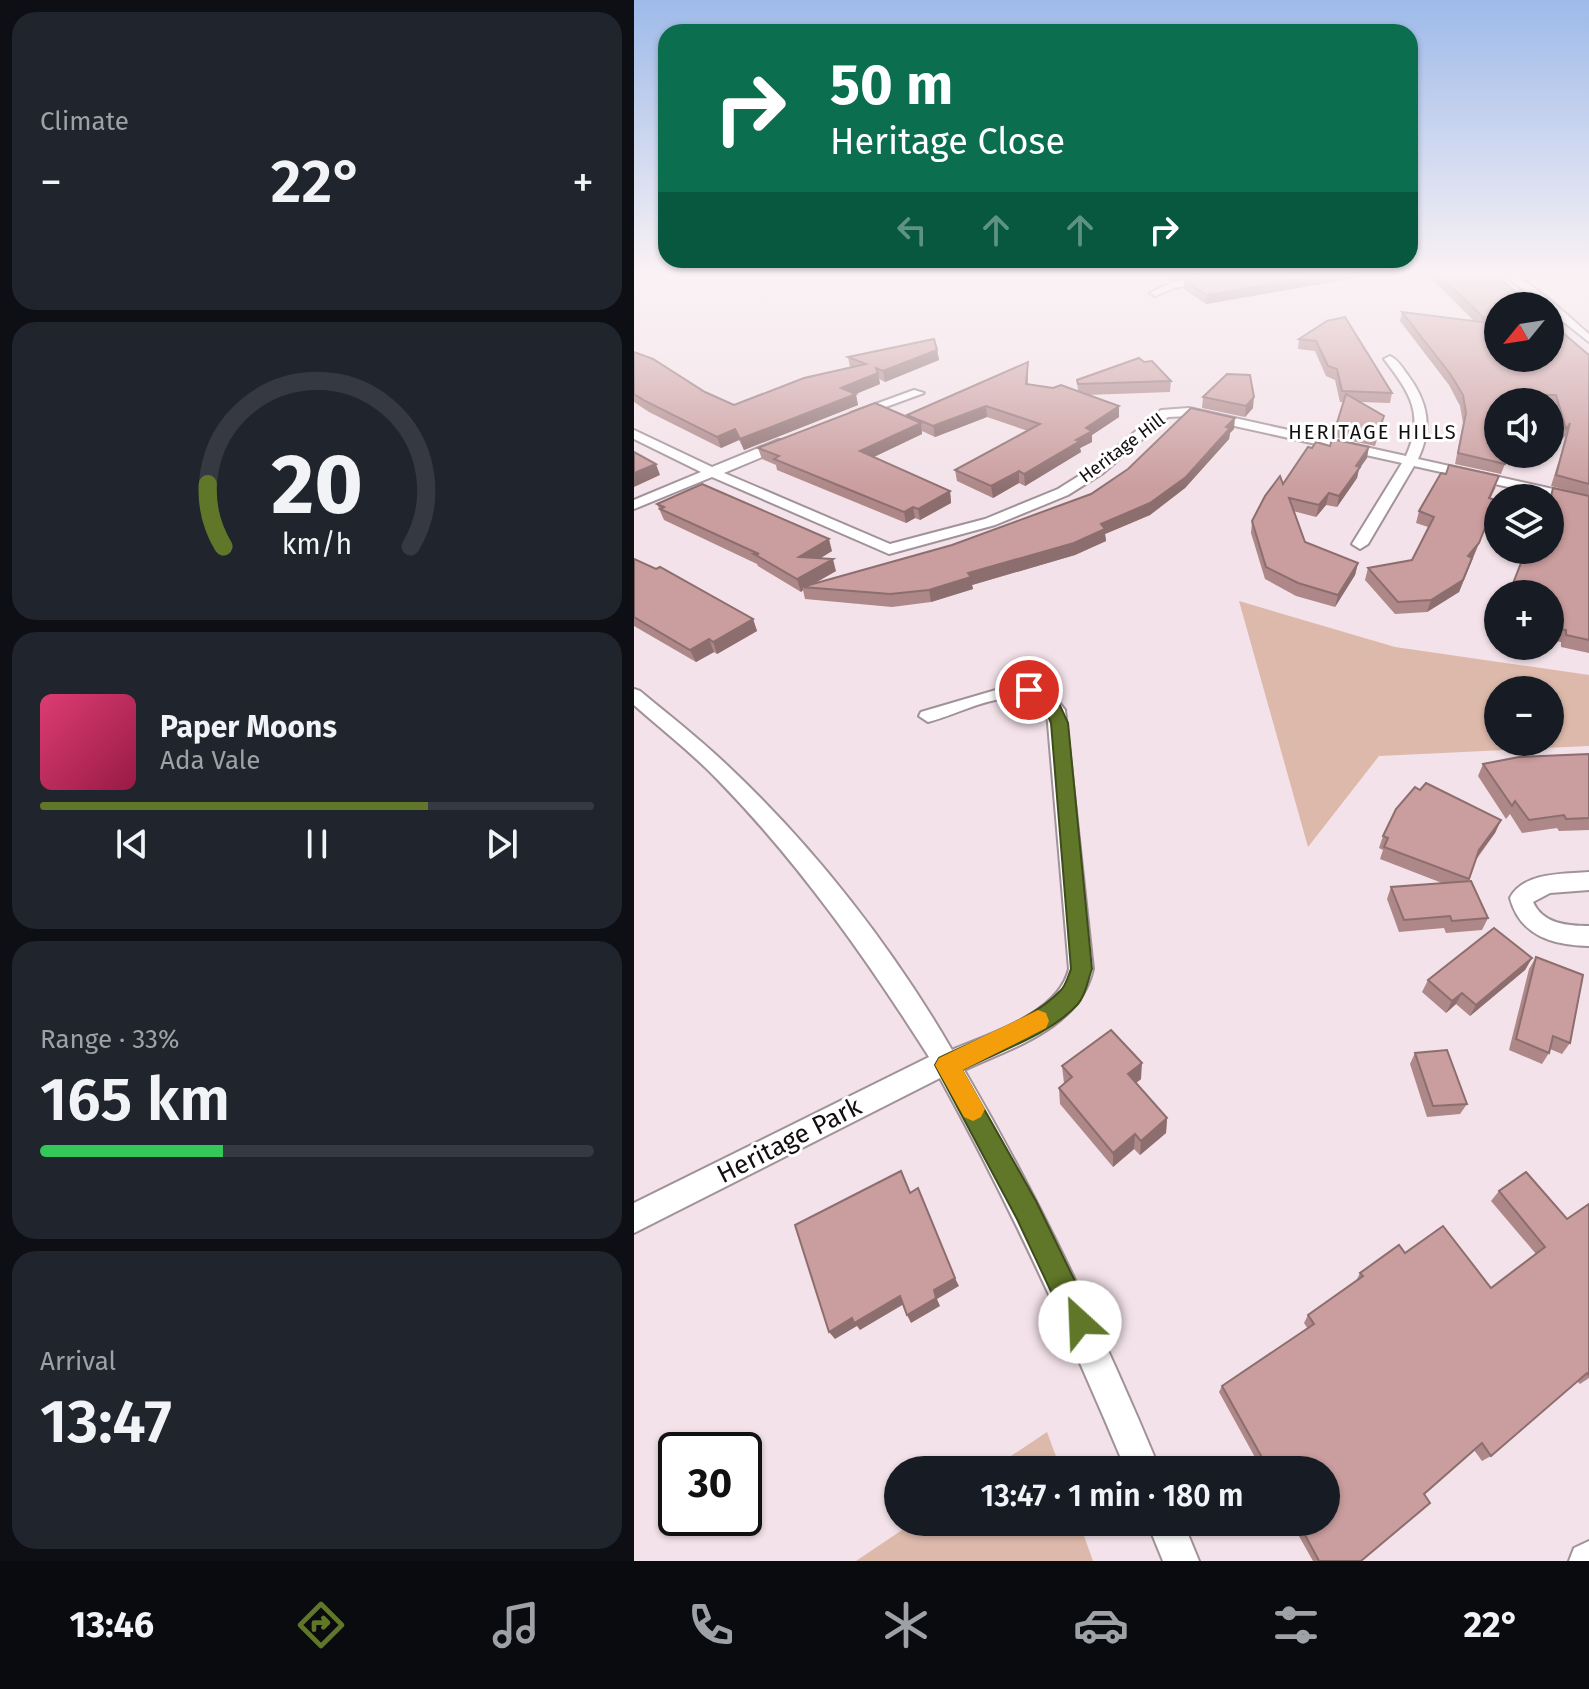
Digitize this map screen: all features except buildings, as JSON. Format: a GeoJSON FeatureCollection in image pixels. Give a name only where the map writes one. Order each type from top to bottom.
{"type":"FeatureCollection","features":[{"type":"Feature","properties":{"kind":"street"},"geometry":{"type":"LineString","coordinates":[[1360,544],[1410,461],[1422,423],[1409,381],[1390,359]]}},
{"type":"Feature","properties":{"kind":"street"},"geometry":{"type":"LineString","coordinates":[[838,419],[918,393]]}},
{"type":"Feature","properties":{"kind":"street","name":"Heritage Hill"},"geometry":{"type":"LineString","coordinates":[[634,434],[711,472],[889,549],[929,541],[990,522],[1063,492],[1098,470],[1165,413],[1189,412],[1589,501]]}},
{"type":"Feature","properties":{"kind":"street"},"geometry":{"type":"LineString","coordinates":[[634,505],[800,435]]}},
{"type":"Feature","properties":{"kind":"street","name":"Heritage Park"},"geometry":{"type":"LineString","coordinates":[[634,1218],[1038,1021],[1071,996],[1081,969],[1056,710],[1040,694],[1018,690],[928,716]]}},
{"type":"Feature","properties":{"kind":"street"},"geometry":{"type":"LineString","coordinates":[[634,695],[717,764],[807,862],[852,920],[984,1128],[1041,1237],[1137,1456]]}},
{"type":"Feature","properties":{"kind":"street"},"geometry":{"type":"LineString","coordinates":[[1589,881],[1546,884],[1521,898],[1523,911],[1532,923],[1569,936],[1589,936]]}},
{"type":"Feature","properties":{"kind":"street"},"geometry":{"type":"LineString","coordinates":[[1171,1536],[1181,1561]]}},
{"type":"Feature","properties":{"kind":"shaded area"},"geometry":{"type":"Polygon","coordinates":[[[1239,601],[1395,647],[1589,675],[1589,746],[1564,747],[1564,676],[1484,676],[1484,751],[1379,756],[1308,847],[1239,601]]]}},
{"type":"Feature","properties":{"kind":"shaded area"},"geometry":{"type":"Polygon","coordinates":[[[1047,1432],[1056,1456],[1011,1456],[1047,1432]]]}},
{"type":"Feature","properties":{"kind":"shaded area"},"geometry":{"type":"Polygon","coordinates":[[[893,1536],[1084,1536],[1093,1561],[856,1561],[893,1536]]]}},
{"type":"Feature","properties":{"kind":"slow traffic"},"geometry":{"type":"LineString","coordinates":[[973,1109],[947,1065],[1038,1021]]}},
{"type":"Feature","properties":{"kind":"district","name":"HERITAGE HILLS"},"geometry":{"type":"Point","coordinates":[1373,432]}},
{"type":"Feature","properties":{"kind":"route"},"geometry":{"type":"LineString","coordinates":[[1029,690],[1051,703],[1060,723],[1081,969],[1071,996],[1038,1021],[947,1065],[1041,1237],[1080,1322]]}}]}
